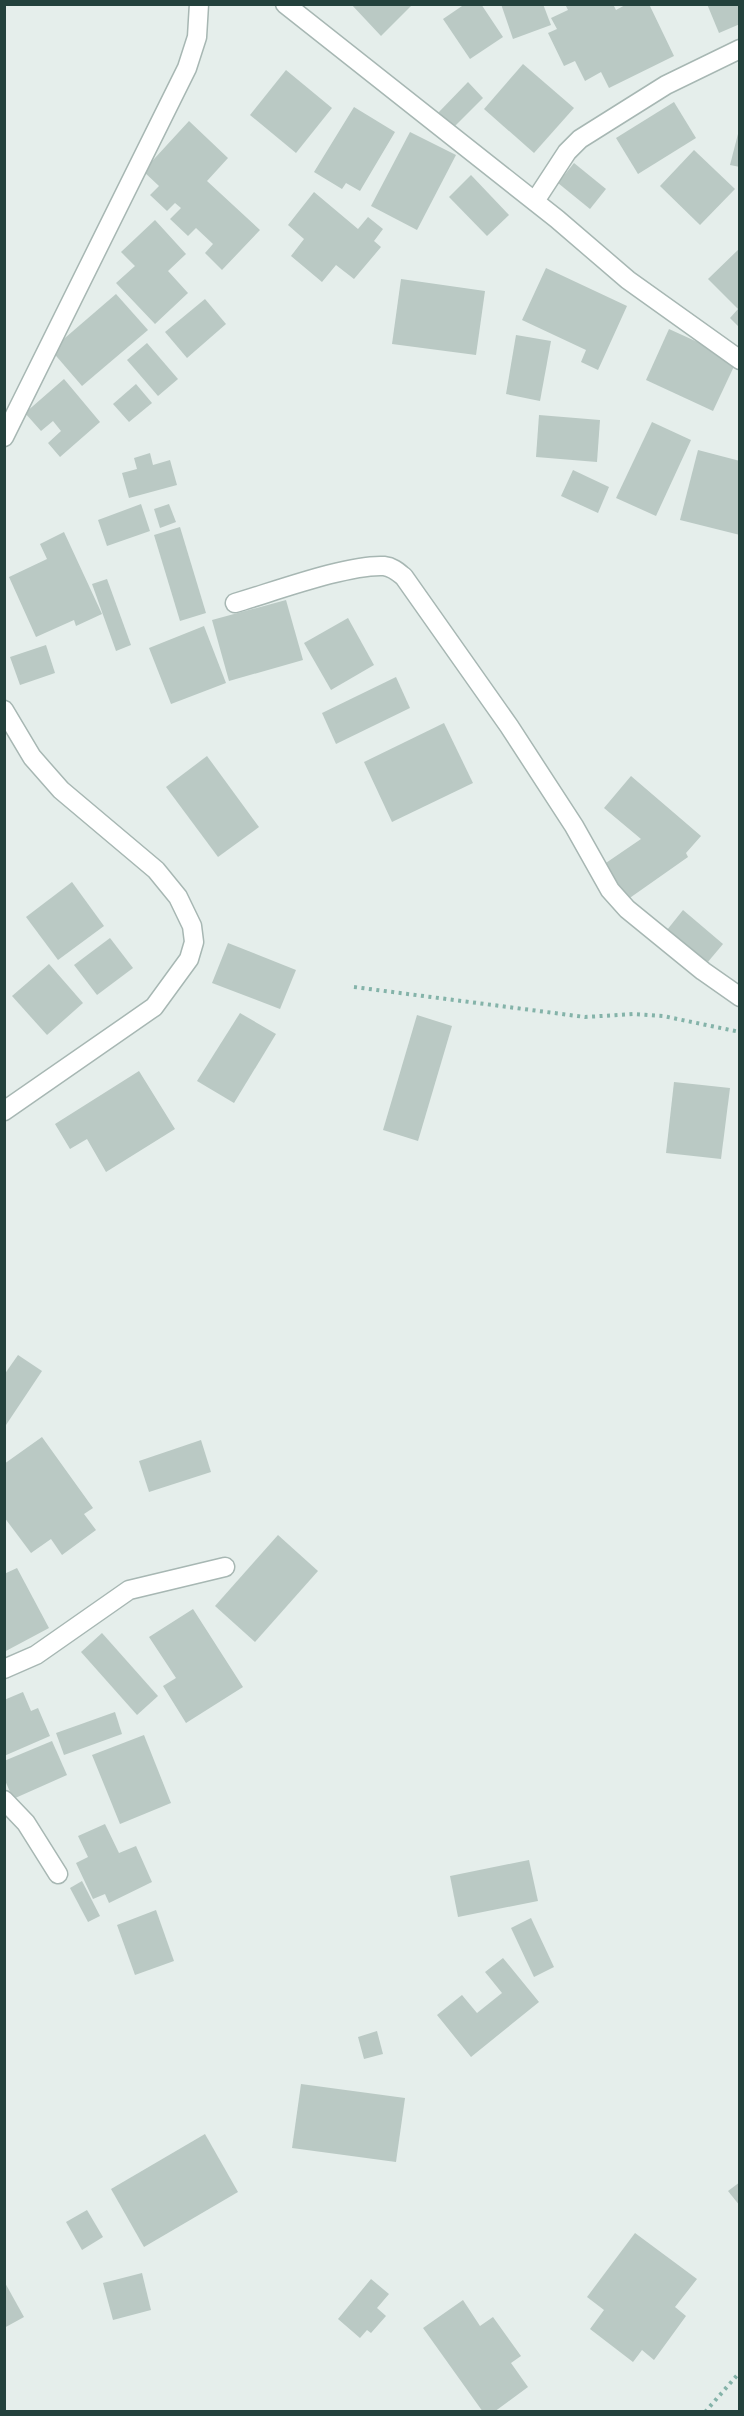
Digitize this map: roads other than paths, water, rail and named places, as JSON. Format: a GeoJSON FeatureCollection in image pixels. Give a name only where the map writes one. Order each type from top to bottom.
{"type":"FeatureCollection","features":[{"type":"Feature","properties":{"kind":"street"},"geometry":{"type":"LineString","coordinates":[[4,437],[187,68],[197,37],[199,4]]}},
{"type":"Feature","properties":{"kind":"street"},"geometry":{"type":"LineString","coordinates":[[285,4],[535,201],[628,280],[740,360]]}},
{"type":"Feature","properties":{"kind":"street"},"geometry":{"type":"LineString","coordinates":[[535,201],[567,152],[580,139],[666,85],[740,49]]}},
{"type":"Feature","properties":{"kind":"street"},"geometry":{"type":"LineString","coordinates":[[235,603],[351,570],[384,566],[397,571],[404,577],[509,726],[574,826],[610,890],[635,916],[740,996]]}},
{"type":"Feature","properties":{"kind":"street"},"geometry":{"type":"LineString","coordinates":[[4,710],[32,757],[61,790],[156,870],[178,897],[192,926],[195,942],[189,959],[153,1007],[4,1111]]}},
{"type":"Feature","properties":{"kind":"street"},"geometry":{"type":"LineString","coordinates":[[4,1669],[36,1655],[129,1590],[185,1574],[225,1567]]}},
{"type":"Feature","properties":{"kind":"street"},"geometry":{"type":"LineString","coordinates":[[4,1800],[26,1823],[58,1874]]}}]}
